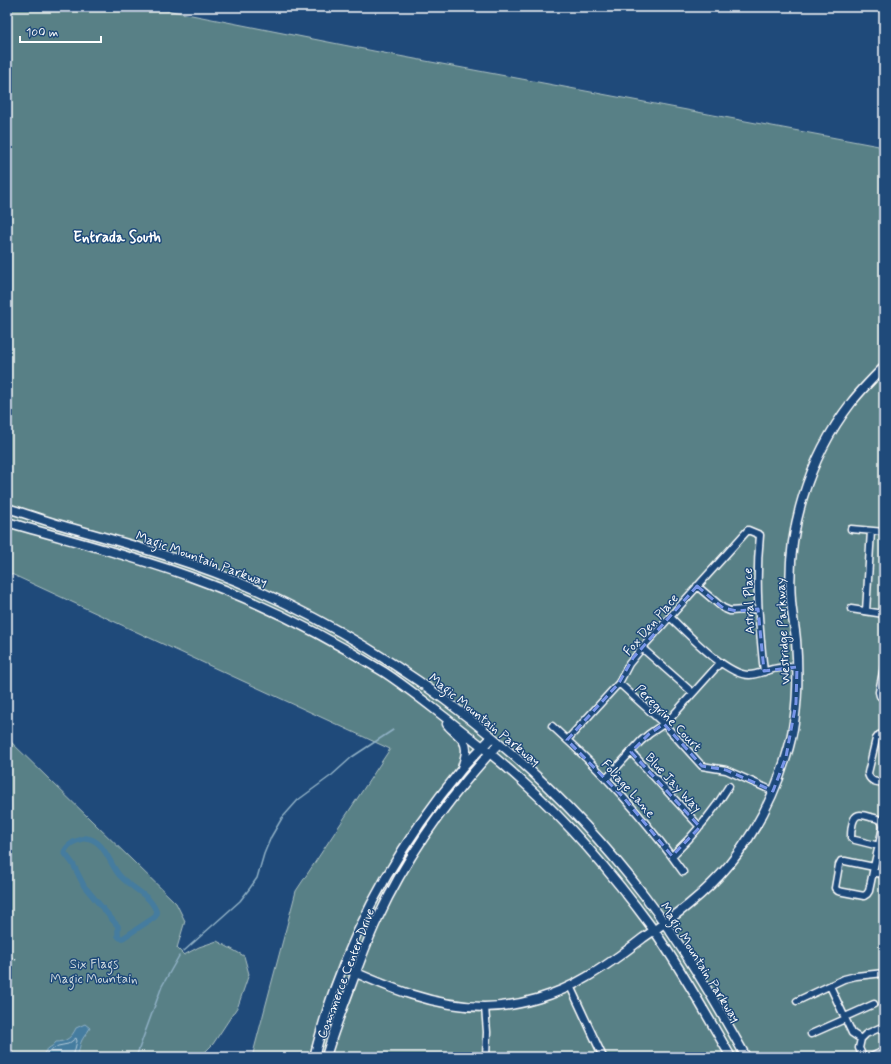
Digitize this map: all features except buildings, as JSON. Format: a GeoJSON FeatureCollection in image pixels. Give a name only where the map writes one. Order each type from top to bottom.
{"type":"FeatureCollection","features":[{"type":"Feature","properties":{"kind":"main road","name":"Westridge Parkway"},"geometry":{"type":"LineString","coordinates":[[343,967],[400,990],[430,1000],[456,1005],[485,1007],[527,1001],[570,986],[590,976],[665,923],[693,901],[727,867],[755,829],[768,806],[786,758],[793,730],[798,667],[791,604],[791,570],[796,524],[805,488],[813,468],[834,428],[860,392],[884,367]]}},
{"type":"Feature","properties":{"kind":"main road","name":"Magic Mountain Parkway"},"geometry":{"type":"LineString","coordinates":[[7,508],[170,557],[256,590],[339,632],[399,668],[455,707],[536,776],[596,837],[624,870],[665,923],[704,984],[746,1057]]}},
{"type":"Feature","properties":{"kind":"main road","name":"Magic Mountain Parkway"},"geometry":{"type":"LineString","coordinates":[[7,522],[157,565],[192,577],[276,612],[385,672],[483,747],[525,783],[574,833],[626,894],[654,931],[696,995],[731,1057]]}},
{"type":"Feature","properties":{"kind":"main road"},"geometry":{"type":"LineString","coordinates":[[440,714],[449,728],[463,740],[466,747],[466,756],[462,768]]}},
{"type":"Feature","properties":{"kind":"main road","name":"Commerce Center Drive"},"geometry":{"type":"LineString","coordinates":[[314,1057],[327,1011],[343,967],[365,916],[384,882],[422,822],[462,768],[492,737]]}},
{"type":"Feature","properties":{"kind":"main road","name":"Commerce Center Drive"},"geometry":{"type":"LineString","coordinates":[[326,1057],[356,972],[378,917],[413,854],[437,819],[459,789],[499,743]]}},
{"type":"Feature","properties":{"kind":"street"},"geometry":{"type":"LineString","coordinates":[[851,529],[884,532]]}},
{"type":"Feature","properties":{"kind":"street","name":"Fox Den Place"},"geometry":{"type":"LineString","coordinates":[[567,740],[619,684],[630,664],[642,648],[697,586],[748,530],[754,532]]}},
{"type":"Feature","properties":{"kind":"street"},"geometry":{"type":"LineString","coordinates":[[866,611],[871,530]]}},
{"type":"Feature","properties":{"kind":"street","name":"Astral Place"},"geometry":{"type":"LineString","coordinates":[[754,532],[760,535],[757,572],[758,609],[764,672]]}},
{"type":"Feature","properties":{"kind":"street"},"geometry":{"type":"LineString","coordinates":[[697,586],[723,608],[730,611],[758,609]]}},
{"type":"Feature","properties":{"kind":"street"},"geometry":{"type":"LineString","coordinates":[[851,609],[884,614]]}},
{"type":"Feature","properties":{"kind":"street"},"geometry":{"type":"LineString","coordinates":[[670,617],[720,663],[738,673],[751,674],[778,668],[798,667]]}},
{"type":"Feature","properties":{"kind":"street"},"geometry":{"type":"LineString","coordinates":[[642,648],[692,694]]}},
{"type":"Feature","properties":{"kind":"street"},"geometry":{"type":"LineString","coordinates":[[606,779],[649,734],[664,724],[720,663]]}},
{"type":"Feature","properties":{"kind":"street"},"geometry":{"type":"LineString","coordinates":[[884,667],[879,692],[880,696],[884,698]]}},
{"type":"Feature","properties":{"kind":"street","name":"Peregrine Court"},"geometry":{"type":"LineString","coordinates":[[619,684],[664,724],[702,766],[726,770],[773,791]]}},
{"type":"Feature","properties":{"kind":"street","name":"Foliage Lane"},"geometry":{"type":"LineString","coordinates":[[552,726],[606,779],[638,814],[683,872]]}},
{"type":"Feature","properties":{"kind":"street"},"geometry":{"type":"LineString","coordinates":[[884,734],[879,735],[876,739],[868,775],[873,781],[884,783]]}},
{"type":"Feature","properties":{"kind":"street","name":"Blue Jay Way"},"geometry":{"type":"LineString","coordinates":[[631,752],[700,827]]}},
{"type":"Feature","properties":{"kind":"street"},"geometry":{"type":"LineString","coordinates":[[672,856],[711,814],[729,786]]}},
{"type":"Feature","properties":{"kind":"street"},"geometry":{"type":"LineString","coordinates":[[879,846],[851,838],[854,819],[857,816],[860,815],[879,819],[882,822],[883,827],[874,870],[869,891],[866,895],[838,891],[835,888],[841,861],[874,870],[884,875]]}},
{"type":"Feature","properties":{"kind":"street"},"geometry":{"type":"LineString","coordinates":[[797,1001],[850,977],[884,973]]}},
{"type":"Feature","properties":{"kind":"street"},"geometry":{"type":"LineString","coordinates":[[570,986],[603,1057]]}},
{"type":"Feature","properties":{"kind":"street"},"geometry":{"type":"LineString","coordinates":[[830,986],[852,1033],[861,1039]]}},
{"type":"Feature","properties":{"kind":"street"},"geometry":{"type":"LineString","coordinates":[[811,1034],[874,1004]]}},
{"type":"Feature","properties":{"kind":"street"},"geometry":{"type":"LineString","coordinates":[[485,1007],[487,1032],[486,1057]]}},
{"type":"Feature","properties":{"kind":"street"},"geometry":{"type":"LineString","coordinates":[[862,1056],[860,1048],[861,1039],[866,1034],[884,1026]]}},
{"type":"Feature","properties":{"kind":"street"},"geometry":{"type":"LineString","coordinates":[[871,1057],[884,1051]]}},
{"type":"Feature","properties":{"kind":"highlighted area"},"geometry":{"type":"Polygon","coordinates":[[[697,586],[723,608],[737,611],[758,609],[764,671],[797,667],[796,703],[786,757],[773,791],[726,770],[702,766],[664,724],[649,734],[631,752],[700,827],[672,856],[624,798],[567,740],[619,683],[633,658],[697,586]]]}},
{"type":"Feature","properties":{"kind":"green space"},"geometry":{"type":"Polygon","coordinates":[[[7,7],[151,7],[399,56],[884,147],[884,1057],[252,1057],[296,891],[390,749],[7,572],[7,7]]]}},
{"type":"Feature","properties":{"kind":"green space","name":"Six Flags Magic Mountain"},"geometry":{"type":"Polygon","coordinates":[[[7,738],[176,903],[185,921],[177,948],[184,955],[199,947],[217,941],[244,956],[249,974],[238,1006],[213,1044],[200,1057],[7,1057],[7,738]]]}},
{"type":"Feature","properties":{"kind":"water"},"geometry":{"type":"Polygon","coordinates":[[[85,1024],[90,1028],[80,1044],[76,1057],[42,1057],[47,1049],[56,1042],[63,1041],[68,1038],[73,1034],[76,1028],[85,1024]]]}},
{"type":"Feature","properties":{"kind":"waterway"},"geometry":{"type":"LineString","coordinates":[[184,951],[240,901],[250,888],[257,878],[271,837],[282,818],[298,800],[332,775],[352,757],[393,730]]}},
{"type":"Feature","properties":{"kind":"waterway"},"geometry":{"type":"LineString","coordinates":[[86,838],[98,843],[120,876],[151,902],[157,914],[155,917],[123,938],[118,936],[118,926],[84,886],[73,864],[64,852],[71,844],[86,838]]}},
{"type":"Feature","properties":{"kind":"waterway"},"geometry":{"type":"LineString","coordinates":[[136,1057],[162,986],[179,956]]}},
{"type":"Feature","properties":{"kind":"railway"},"geometry":{"type":"LineString","coordinates":[[7,955],[16,960]]}},
{"type":"Feature","properties":{"kind":"district","name":"Entrada South"},"geometry":{"type":"Point","coordinates":[117,237]}}]}
